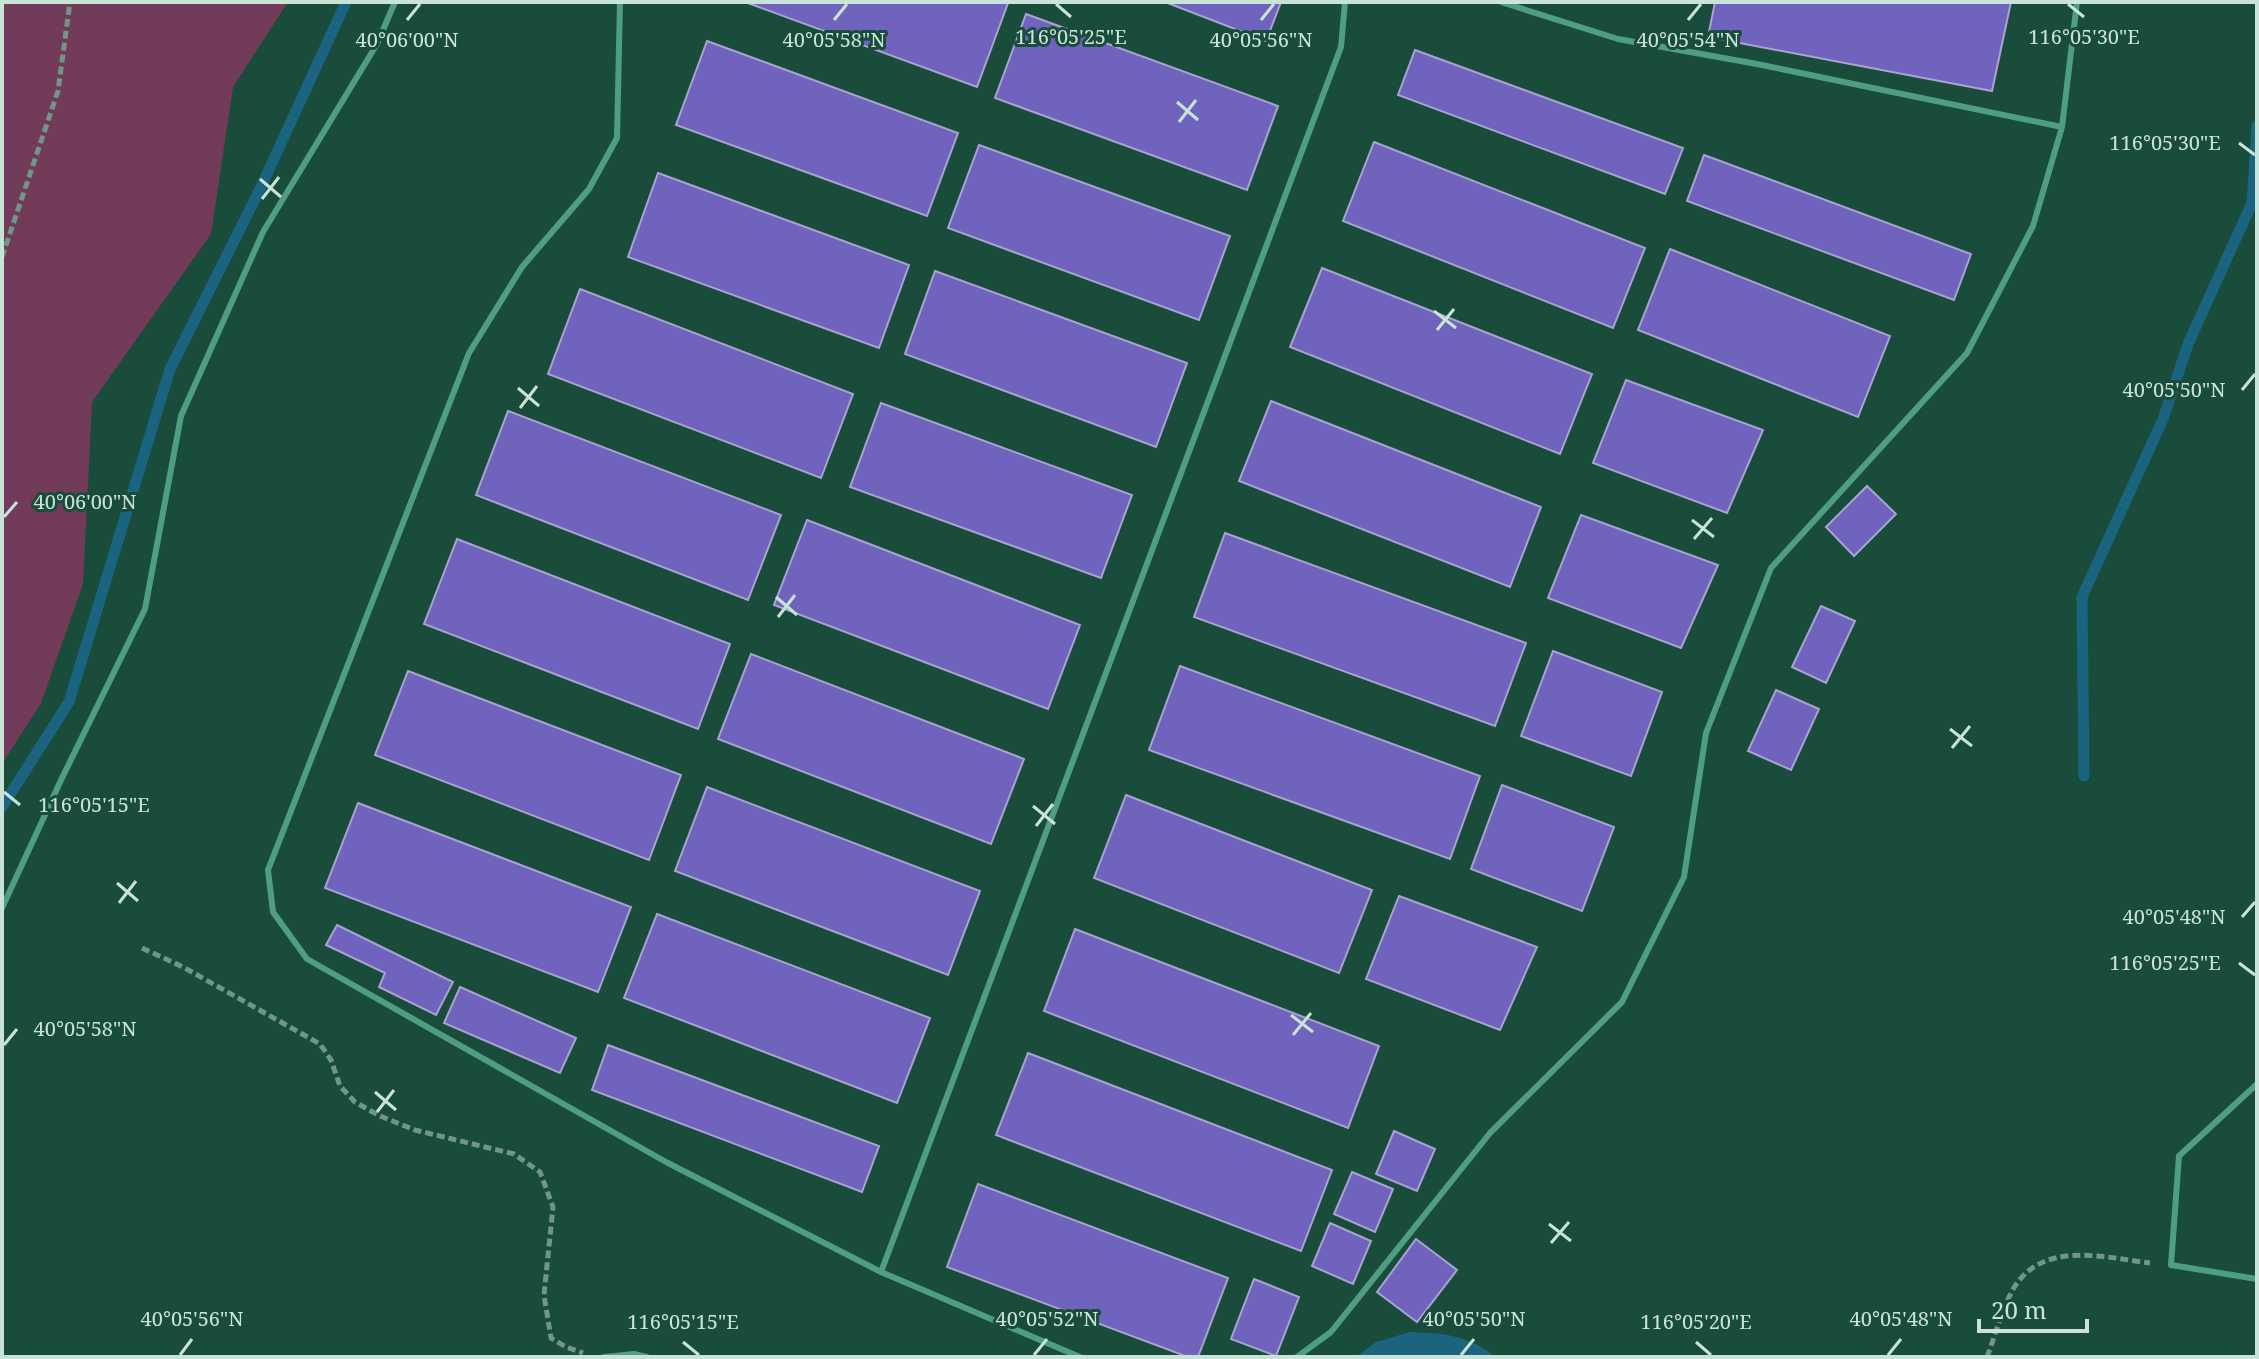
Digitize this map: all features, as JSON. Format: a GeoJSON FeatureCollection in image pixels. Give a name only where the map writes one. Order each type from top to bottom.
{"type":"FeatureCollection","features":[{"type":"Feature","properties":{"kind":"lane"},"geometry":{"type":"LineString","coordinates":[[2,908],[145,609],[181,416],[263,232],[377,44],[395,2]]}},
{"type":"Feature","properties":{"kind":"lane"},"geometry":{"type":"LineString","coordinates":[[620,2],[617,138],[589,189],[522,267],[469,353],[268,870],[273,912],[307,959],[666,1162],[881,1272],[1080,1357]]}},
{"type":"Feature","properties":{"kind":"lane"},"geometry":{"type":"LineString","coordinates":[[881,1272],[1341,47],[1345,2]]}},
{"type":"Feature","properties":{"kind":"lane"},"geometry":{"type":"LineString","coordinates":[[1501,2],[1618,39],[1757,64],[2062,127]]}},
{"type":"Feature","properties":{"kind":"lane"},"geometry":{"type":"LineString","coordinates":[[1297,1357],[1331,1332],[1490,1133],[1622,1002],[1684,877],[1706,733],[1771,568],[1967,353],[2033,226],[2062,127],[2077,2]]}},
{"type":"Feature","properties":{"kind":"lane"},"geometry":{"type":"LineString","coordinates":[[2257,1084],[2179,1156],[2171,1265],[2257,1279]]}},
{"type":"Feature","properties":{"kind":"lane"},"geometry":{"type":"LineString","coordinates":[[604,1357],[634,1354],[647,1357]]}},
{"type":"Feature","properties":{"kind":"path"},"geometry":{"type":"LineString","coordinates":[[2,257],[58,91],[70,2]]}},
{"type":"Feature","properties":{"kind":"path"},"geometry":{"type":"LineString","coordinates":[[142,948],[183,967],[320,1044],[331,1060],[340,1086],[355,1102],[380,1116],[440,1137],[514,1154],[540,1172],[553,1207],[544,1295],[551,1338],[566,1347],[596,1357]]}},
{"type":"Feature","properties":{"kind":"path"},"geometry":{"type":"LineString","coordinates":[[1987,1357],[2012,1291],[2033,1266],[2072,1253],[2171,1265]]}},
{"type":"Feature","properties":{"kind":"shaded area"},"geometry":{"type":"Polygon","coordinates":[[[2,2],[288,2],[233,87],[211,234],[92,402],[83,584],[41,703],[2,764],[2,2]]]}},
{"type":"Feature","properties":{"kind":"water"},"geometry":{"type":"Polygon","coordinates":[[[1410,1332],[1466,1340],[1495,1357],[1356,1357],[1376,1342],[1410,1332]]]}},
{"type":"Feature","properties":{"kind":"building"},"geometry":{"type":"Polygon","coordinates":[[[745,2],[1005,2],[1008,3],[977,87],[745,2]]]}},
{"type":"Feature","properties":{"kind":"building"},"geometry":{"type":"Polygon","coordinates":[[[1165,2],[1281,2],[1266,41],[1165,2]]]}},
{"type":"Feature","properties":{"kind":"building"},"geometry":{"type":"Polygon","coordinates":[[[1715,2],[2011,2],[1992,91],[1708,37],[1715,2]]]}},
{"type":"Feature","properties":{"kind":"building"},"geometry":{"type":"Polygon","coordinates":[[[1026,14],[1278,106],[1247,190],[995,98],[1026,14]]]}},
{"type":"Feature","properties":{"kind":"building"},"geometry":{"type":"Polygon","coordinates":[[[707,41],[958,133],[927,216],[676,125],[707,41]]]}},
{"type":"Feature","properties":{"kind":"building"},"geometry":{"type":"Polygon","coordinates":[[[1415,50],[1683,148],[1665,194],[1398,95],[1415,50]]]}},
{"type":"Feature","properties":{"kind":"building"},"geometry":{"type":"Polygon","coordinates":[[[1374,142],[1645,248],[1613,328],[1343,221],[1374,142]]]}},
{"type":"Feature","properties":{"kind":"building"},"geometry":{"type":"Polygon","coordinates":[[[979,145],[1230,236],[1199,320],[948,228],[979,145]]]}},
{"type":"Feature","properties":{"kind":"building"},"geometry":{"type":"Polygon","coordinates":[[[1704,155],[1971,254],[1954,300],[1687,201],[1704,155]]]}},
{"type":"Feature","properties":{"kind":"building"},"geometry":{"type":"Polygon","coordinates":[[[658,173],[909,265],[879,348],[628,257],[658,173]]]}},
{"type":"Feature","properties":{"kind":"building"},"geometry":{"type":"Polygon","coordinates":[[[1670,249],[1890,336],[1858,417],[1638,330],[1670,249]]]}},
{"type":"Feature","properties":{"kind":"building"},"geometry":{"type":"Polygon","coordinates":[[[1322,268],[1592,374],[1560,454],[1290,347],[1322,268]]]}},
{"type":"Feature","properties":{"kind":"building"},"geometry":{"type":"Polygon","coordinates":[[[935,271],[1187,363],[1156,447],[905,354],[935,271]]]}},
{"type":"Feature","properties":{"kind":"building"},"geometry":{"type":"Polygon","coordinates":[[[580,289],[853,394],[821,478],[548,374],[580,289]]]}},
{"type":"Feature","properties":{"kind":"building"},"geometry":{"type":"Polygon","coordinates":[[[1626,380],[1763,430],[1727,513],[1593,463],[1626,380]]]}},
{"type":"Feature","properties":{"kind":"building"},"geometry":{"type":"Polygon","coordinates":[[[1271,401],[1541,507],[1510,587],[1239,481],[1271,401]]]}},
{"type":"Feature","properties":{"kind":"building"},"geometry":{"type":"Polygon","coordinates":[[[881,403],[1132,495],[1101,578],[850,487],[881,403]]]}},
{"type":"Feature","properties":{"kind":"building"},"geometry":{"type":"Polygon","coordinates":[[[508,411],[781,515],[748,600],[476,495],[508,411]]]}},
{"type":"Feature","properties":{"kind":"building"},"geometry":{"type":"Polygon","coordinates":[[[1867,486],[1896,514],[1854,556],[1826,527],[1867,486]]]}},
{"type":"Feature","properties":{"kind":"building"},"geometry":{"type":"Polygon","coordinates":[[[1581,515],[1718,565],[1681,648],[1548,598],[1581,515]]]}},
{"type":"Feature","properties":{"kind":"building"},"geometry":{"type":"Polygon","coordinates":[[[807,520],[1080,625],[1048,709],[774,605],[807,520]]]}},
{"type":"Feature","properties":{"kind":"building"},"geometry":{"type":"Polygon","coordinates":[[[1225,533],[1526,643],[1495,726],[1194,617],[1225,533]]]}},
{"type":"Feature","properties":{"kind":"building"},"geometry":{"type":"Polygon","coordinates":[[[457,539],[730,644],[698,729],[424,624],[457,539]]]}},
{"type":"Feature","properties":{"kind":"building"},"geometry":{"type":"Polygon","coordinates":[[[1821,606],[1855,621],[1826,683],[1792,667],[1821,606]]]}},
{"type":"Feature","properties":{"kind":"building"},"geometry":{"type":"Polygon","coordinates":[[[1553,651],[1662,692],[1631,776],[1521,736],[1553,651]]]}},
{"type":"Feature","properties":{"kind":"building"},"geometry":{"type":"Polygon","coordinates":[[[751,654],[1024,759],[991,844],[718,739],[751,654]]]}},
{"type":"Feature","properties":{"kind":"building"},"geometry":{"type":"Polygon","coordinates":[[[1180,666],[1480,776],[1450,859],[1149,750],[1180,666]]]}},
{"type":"Feature","properties":{"kind":"building"},"geometry":{"type":"Polygon","coordinates":[[[408,671],[681,775],[649,860],[375,755],[408,671]]]}},
{"type":"Feature","properties":{"kind":"building"},"geometry":{"type":"Polygon","coordinates":[[[1776,690],[1819,709],[1791,770],[1748,751],[1776,690]]]}},
{"type":"Feature","properties":{"kind":"building"},"geometry":{"type":"Polygon","coordinates":[[[1502,785],[1614,827],[1582,911],[1471,869],[1502,785]]]}},
{"type":"Feature","properties":{"kind":"building"},"geometry":{"type":"Polygon","coordinates":[[[707,787],[980,891],[948,975],[675,871],[707,787]]]}},
{"type":"Feature","properties":{"kind":"building"},"geometry":{"type":"Polygon","coordinates":[[[1126,795],[1372,890],[1339,973],[1094,878],[1126,795]]]}},
{"type":"Feature","properties":{"kind":"building"},"geometry":{"type":"Polygon","coordinates":[[[358,803],[631,907],[598,992],[325,888],[358,803]]]}},
{"type":"Feature","properties":{"kind":"building"},"geometry":{"type":"Polygon","coordinates":[[[1399,896],[1537,947],[1500,1030],[1366,979],[1399,896]]]}},
{"type":"Feature","properties":{"kind":"building"},"geometry":{"type":"Polygon","coordinates":[[[657,914],[930,1018],[897,1103],[624,998],[657,914]]]}},
{"type":"Feature","properties":{"kind":"building"},"geometry":{"type":"Polygon","coordinates":[[[337,925],[453,982],[436,1015],[379,987],[385,973],[326,945],[337,925]]]}},
{"type":"Feature","properties":{"kind":"building"},"geometry":{"type":"Polygon","coordinates":[[[1075,929],[1379,1046],[1348,1128],[1044,1011],[1075,929]]]}},
{"type":"Feature","properties":{"kind":"building"},"geometry":{"type":"Polygon","coordinates":[[[460,987],[576,1038],[560,1073],[444,1023],[460,987]]]}},
{"type":"Feature","properties":{"kind":"building"},"geometry":{"type":"Polygon","coordinates":[[[608,1045],[879,1146],[862,1192],[592,1090],[608,1045]]]}},
{"type":"Feature","properties":{"kind":"building"},"geometry":{"type":"Polygon","coordinates":[[[1028,1053],[1332,1170],[1301,1251],[996,1135],[1028,1053]]]}},
{"type":"Feature","properties":{"kind":"building"},"geometry":{"type":"Polygon","coordinates":[[[1394,1131],[1435,1149],[1417,1191],[1376,1174],[1394,1131]]]}},
{"type":"Feature","properties":{"kind":"building"},"geometry":{"type":"Polygon","coordinates":[[[1352,1172],[1393,1189],[1375,1232],[1334,1214],[1352,1172]]]}},
{"type":"Feature","properties":{"kind":"building"},"geometry":{"type":"Polygon","coordinates":[[[978,1184],[1228,1278],[1198,1357],[1188,1357],[947,1267],[978,1184]]]}},
{"type":"Feature","properties":{"kind":"building"},"geometry":{"type":"Polygon","coordinates":[[[1330,1223],[1371,1241],[1353,1284],[1312,1266],[1330,1223]]]}},
{"type":"Feature","properties":{"kind":"building"},"geometry":{"type":"Polygon","coordinates":[[[1416,1239],[1457,1270],[1417,1322],[1377,1292],[1416,1239]]]}},
{"type":"Feature","properties":{"kind":"building"},"geometry":{"type":"Polygon","coordinates":[[[1254,1279],[1299,1297],[1276,1356],[1231,1339],[1254,1279]]]}},
{"type":"Feature","properties":{"kind":"waterway"},"geometry":{"type":"LineString","coordinates":[[2,807],[69,702],[170,369],[260,189],[346,2]]}},
{"type":"Feature","properties":{"kind":"waterway"},"geometry":{"type":"LineString","coordinates":[[2084,776],[2082,597],[2163,419],[2188,344],[2252,203],[2257,126]]}}]}
